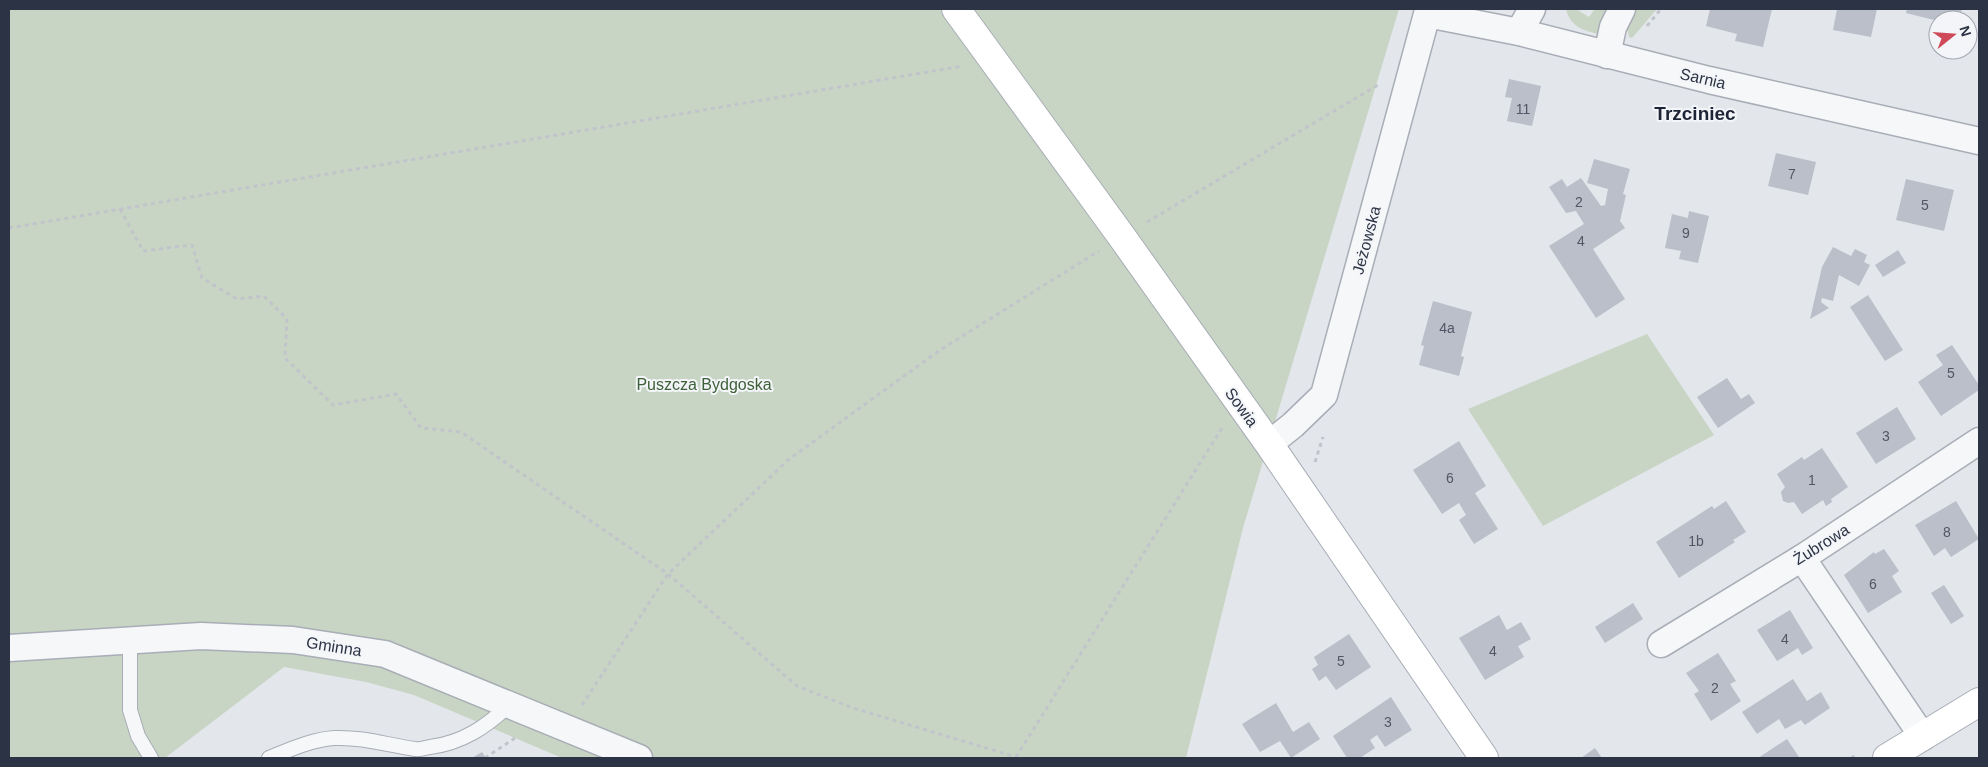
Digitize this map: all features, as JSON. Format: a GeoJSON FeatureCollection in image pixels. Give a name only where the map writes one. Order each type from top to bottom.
{"type":"FeatureCollection","features":[{"type":"Feature","properties":{"kind":"street","name":"Sowia"},"geometry":{"type":"LineString","coordinates":[[956,9],[1122,237],[1269,444],[1484,758]]}},
{"type":"Feature","properties":{"kind":"street"},"geometry":{"type":"LineString","coordinates":[[1519,32],[1532,9]]}},
{"type":"Feature","properties":{"kind":"street"},"geometry":{"type":"LineString","coordinates":[[1607,55],[1614,27],[1622,9]]}},
{"type":"Feature","properties":{"kind":"street","name":"Sarnia"},"geometry":{"type":"LineString","coordinates":[[1427,14],[1519,32],[1718,82],[1979,141]]}},
{"type":"Feature","properties":{"kind":"street","name":"Jeżowska"},"geometry":{"type":"LineString","coordinates":[[1269,444],[1293,426],[1324,395],[1427,14]]}},
{"type":"Feature","properties":{"kind":"street","name":"Żubrowa"},"geometry":{"type":"LineString","coordinates":[[1661,644],[1802,558],[1979,441]]}},
{"type":"Feature","properties":{"kind":"street"},"geometry":{"type":"LineString","coordinates":[[1802,558],[1923,737]]}},
{"type":"Feature","properties":{"kind":"street","name":"Gminna"},"geometry":{"type":"LineString","coordinates":[[9,648],[201,636],[293,640],[385,654],[567,728],[628,756]]}},
{"type":"Feature","properties":{"kind":"street"},"geometry":{"type":"LineString","coordinates":[[1887,758],[1979,702]]}},
{"type":"Feature","properties":{"kind":"lane"},"geometry":{"type":"LineString","coordinates":[[130,640],[130,710],[138,736],[151,758]]}},
{"type":"Feature","properties":{"kind":"lane"},"geometry":{"type":"LineString","coordinates":[[269,758],[301,746],[332,738],[359,738],[416,749],[441,746],[464,738],[492,722],[509,705]]}},
{"type":"Feature","properties":{"kind":"path"},"geometry":{"type":"LineString","coordinates":[[9,228],[993,61]]}},
{"type":"Feature","properties":{"kind":"path"},"geometry":{"type":"LineString","coordinates":[[567,728],[668,574],[788,460],[940,350],[1122,237],[1414,64]]}},
{"type":"Feature","properties":{"kind":"path"},"geometry":{"type":"LineString","coordinates":[[120,209],[143,251],[192,245],[202,278],[237,299],[264,296],[287,319],[285,358],[333,405],[396,394],[421,428],[461,432],[668,574],[797,686],[852,708],[1015,758],[1239,402]]}},
{"type":"Feature","properties":{"kind":"path"},"geometry":{"type":"LineString","coordinates":[[1313,470],[1324,433]]}},
{"type":"Feature","properties":{"kind":"path"},"geometry":{"type":"LineString","coordinates":[[486,758],[515,738],[517,733]]}},
{"type":"Feature","properties":{"kind":"green space","name":"Puszcza Bydgoska"},"geometry":{"type":"Polygon","coordinates":[[[9,9],[1399,9],[1243,528],[1186,758],[562,758],[414,695],[366,682],[284,667],[165,758],[9,758],[9,9]]]}},
{"type":"Feature","properties":{"kind":"green space"},"geometry":{"type":"Polygon","coordinates":[[[1566,9],[1576,9],[1589,17],[1595,9],[1607,9],[1599,34],[1574,24],[1566,9]]]}},
{"type":"Feature","properties":{"kind":"green space"},"geometry":{"type":"Polygon","coordinates":[[[1637,9],[1657,9],[1632,38],[1629,37],[1627,28],[1637,9]]]}},
{"type":"Feature","properties":{"kind":"green space"},"geometry":{"type":"Polygon","coordinates":[[[1647,334],[1714,435],[1543,526],[1468,409],[1647,334]]]}},
{"type":"Feature","properties":{"kind":"building"},"geometry":{"type":"Polygon","coordinates":[[[1710,9],[1772,9],[1763,47],[1735,41],[1737,34],[1706,26],[1710,9]]]}},
{"type":"Feature","properties":{"kind":"building"},"geometry":{"type":"Polygon","coordinates":[[[1837,9],[1877,9],[1871,37],[1833,30],[1837,9]]]}},
{"type":"Feature","properties":{"kind":"building"},"geometry":{"type":"Polygon","coordinates":[[[1907,9],[1962,9],[1928,10],[1928,18],[1906,13],[1907,9]]]}},
{"type":"Feature","properties":{"kind":"building"},"geometry":{"type":"Polygon","coordinates":[[[1509,79],[1541,86],[1532,126],[1507,121],[1512,98],[1505,97],[1509,79]]]}},
{"type":"Feature","properties":{"kind":"building"},"geometry":{"type":"Polygon","coordinates":[[[1776,153],[1816,162],[1808,195],[1768,186],[1776,153]]]}},
{"type":"Feature","properties":{"kind":"building"},"geometry":{"type":"Polygon","coordinates":[[[1594,159],[1630,169],[1623,194],[1626,195],[1620,221],[1625,228],[1593,249],[1625,299],[1596,318],[1549,246],[1584,224],[1576,211],[1566,213],[1549,187],[1562,179],[1567,187],[1581,178],[1601,206],[1605,205],[1608,189],[1587,183],[1594,159]]]}},
{"type":"Feature","properties":{"kind":"building"},"geometry":{"type":"Polygon","coordinates":[[[1906,179],[1954,190],[1944,231],[1896,220],[1906,179]]]}},
{"type":"Feature","properties":{"kind":"building"},"geometry":{"type":"Polygon","coordinates":[[[1689,211],[1709,216],[1698,263],[1679,259],[1681,251],[1665,248],[1672,214],[1688,218],[1689,211]]]}},
{"type":"Feature","properties":{"kind":"building"},"geometry":{"type":"Polygon","coordinates":[[[1833,247],[1851,256],[1855,249],[1867,255],[1864,262],[1870,265],[1859,286],[1839,275],[1833,301],[1822,298],[1821,302],[1829,308],[1810,319],[1822,267],[1833,247]]]}},
{"type":"Feature","properties":{"kind":"building"},"geometry":{"type":"Polygon","coordinates":[[[1898,250],[1906,263],[1883,277],[1875,265],[1898,250]]]}},
{"type":"Feature","properties":{"kind":"building"},"geometry":{"type":"Polygon","coordinates":[[[1868,295],[1903,350],[1885,361],[1850,307],[1868,295]]]}},
{"type":"Feature","properties":{"kind":"building"},"geometry":{"type":"Polygon","coordinates":[[[1433,301],[1472,312],[1461,356],[1464,357],[1459,376],[1419,365],[1424,346],[1421,345],[1433,301]]]}},
{"type":"Feature","properties":{"kind":"building"},"geometry":{"type":"Polygon","coordinates":[[[1952,345],[1979,385],[1979,390],[1941,416],[1918,382],[1943,365],[1936,355],[1952,345]]]}},
{"type":"Feature","properties":{"kind":"building"},"geometry":{"type":"Polygon","coordinates":[[[1727,378],[1741,399],[1749,394],[1755,403],[1718,428],[1697,397],[1727,378]]]}},
{"type":"Feature","properties":{"kind":"building"},"geometry":{"type":"Polygon","coordinates":[[[1897,407],[1916,439],[1876,464],[1856,433],[1897,407]]]}},
{"type":"Feature","properties":{"kind":"building"},"geometry":{"type":"Polygon","coordinates":[[[1459,441],[1486,486],[1475,493],[1498,529],[1474,544],[1459,520],[1466,515],[1459,503],[1442,514],[1413,470],[1459,441]]]}},
{"type":"Feature","properties":{"kind":"building"},"geometry":{"type":"Polygon","coordinates":[[[1822,448],[1848,487],[1831,499],[1832,502],[1826,506],[1823,500],[1802,514],[1794,502],[1788,503],[1783,501],[1781,492],[1785,487],[1777,474],[1802,457],[1804,460],[1822,448]]]}},
{"type":"Feature","properties":{"kind":"building"},"geometry":{"type":"Polygon","coordinates":[[[1726,501],[1746,532],[1733,540],[1735,542],[1679,578],[1656,542],[1712,506],[1714,509],[1726,501]]]}},
{"type":"Feature","properties":{"kind":"building"},"geometry":{"type":"Polygon","coordinates":[[[1956,501],[1979,539],[1951,557],[1945,548],[1934,556],[1915,525],[1956,501]]]}},
{"type":"Feature","properties":{"kind":"building"},"geometry":{"type":"Polygon","coordinates":[[[1884,549],[1899,571],[1892,576],[1902,592],[1868,613],[1844,575],[1874,552],[1875,554],[1884,549]]]}},
{"type":"Feature","properties":{"kind":"building"},"geometry":{"type":"Polygon","coordinates":[[[1944,585],[1964,616],[1951,624],[1931,593],[1944,585]]]}},
{"type":"Feature","properties":{"kind":"building"},"geometry":{"type":"Polygon","coordinates":[[[1633,603],[1643,619],[1605,643],[1595,627],[1633,603]]]}},
{"type":"Feature","properties":{"kind":"building"},"geometry":{"type":"Polygon","coordinates":[[[1790,610],[1813,648],[1802,655],[1798,648],[1777,661],[1757,630],[1790,610]]]}},
{"type":"Feature","properties":{"kind":"building"},"geometry":{"type":"Polygon","coordinates":[[[1499,615],[1507,630],[1521,622],[1531,639],[1518,646],[1524,657],[1485,680],[1459,638],[1499,615]]]}},
{"type":"Feature","properties":{"kind":"building"},"geometry":{"type":"Polygon","coordinates":[[[1349,634],[1371,667],[1336,690],[1326,676],[1319,681],[1312,669],[1318,665],[1314,657],[1349,634]]]}},
{"type":"Feature","properties":{"kind":"building"},"geometry":{"type":"Polygon","coordinates":[[[1718,653],[1736,681],[1730,684],[1741,701],[1711,721],[1694,694],[1699,691],[1686,673],[1718,653]]]}},
{"type":"Feature","properties":{"kind":"building"},"geometry":{"type":"Polygon","coordinates":[[[1793,679],[1807,701],[1821,692],[1830,708],[1805,725],[1801,720],[1785,729],[1779,719],[1757,734],[1742,712],[1793,679]]]}},
{"type":"Feature","properties":{"kind":"building"},"geometry":{"type":"Polygon","coordinates":[[[1391,697],[1412,730],[1385,747],[1377,735],[1370,740],[1375,748],[1360,758],[1347,758],[1333,736],[1391,697]]]}},
{"type":"Feature","properties":{"kind":"building"},"geometry":{"type":"Polygon","coordinates":[[[1276,703],[1293,732],[1309,722],[1320,739],[1291,758],[1280,741],[1260,752],[1242,724],[1276,703]]]}},
{"type":"Feature","properties":{"kind":"building"},"geometry":{"type":"Polygon","coordinates":[[[1787,739],[1798,758],[1758,758],[1787,739]]]}},
{"type":"Feature","properties":{"kind":"building"},"geometry":{"type":"Polygon","coordinates":[[[1595,748],[1602,758],[1581,758],[1595,748]]]}},
{"type":"Feature","properties":{"kind":"building"},"geometry":{"type":"Polygon","coordinates":[[[482,752],[486,758],[472,758],[482,752]]]}},
{"type":"Feature","properties":{"kind":"district","name":"Trzciniec"},"geometry":{"type":"Point","coordinates":[1695,113]}}]}
